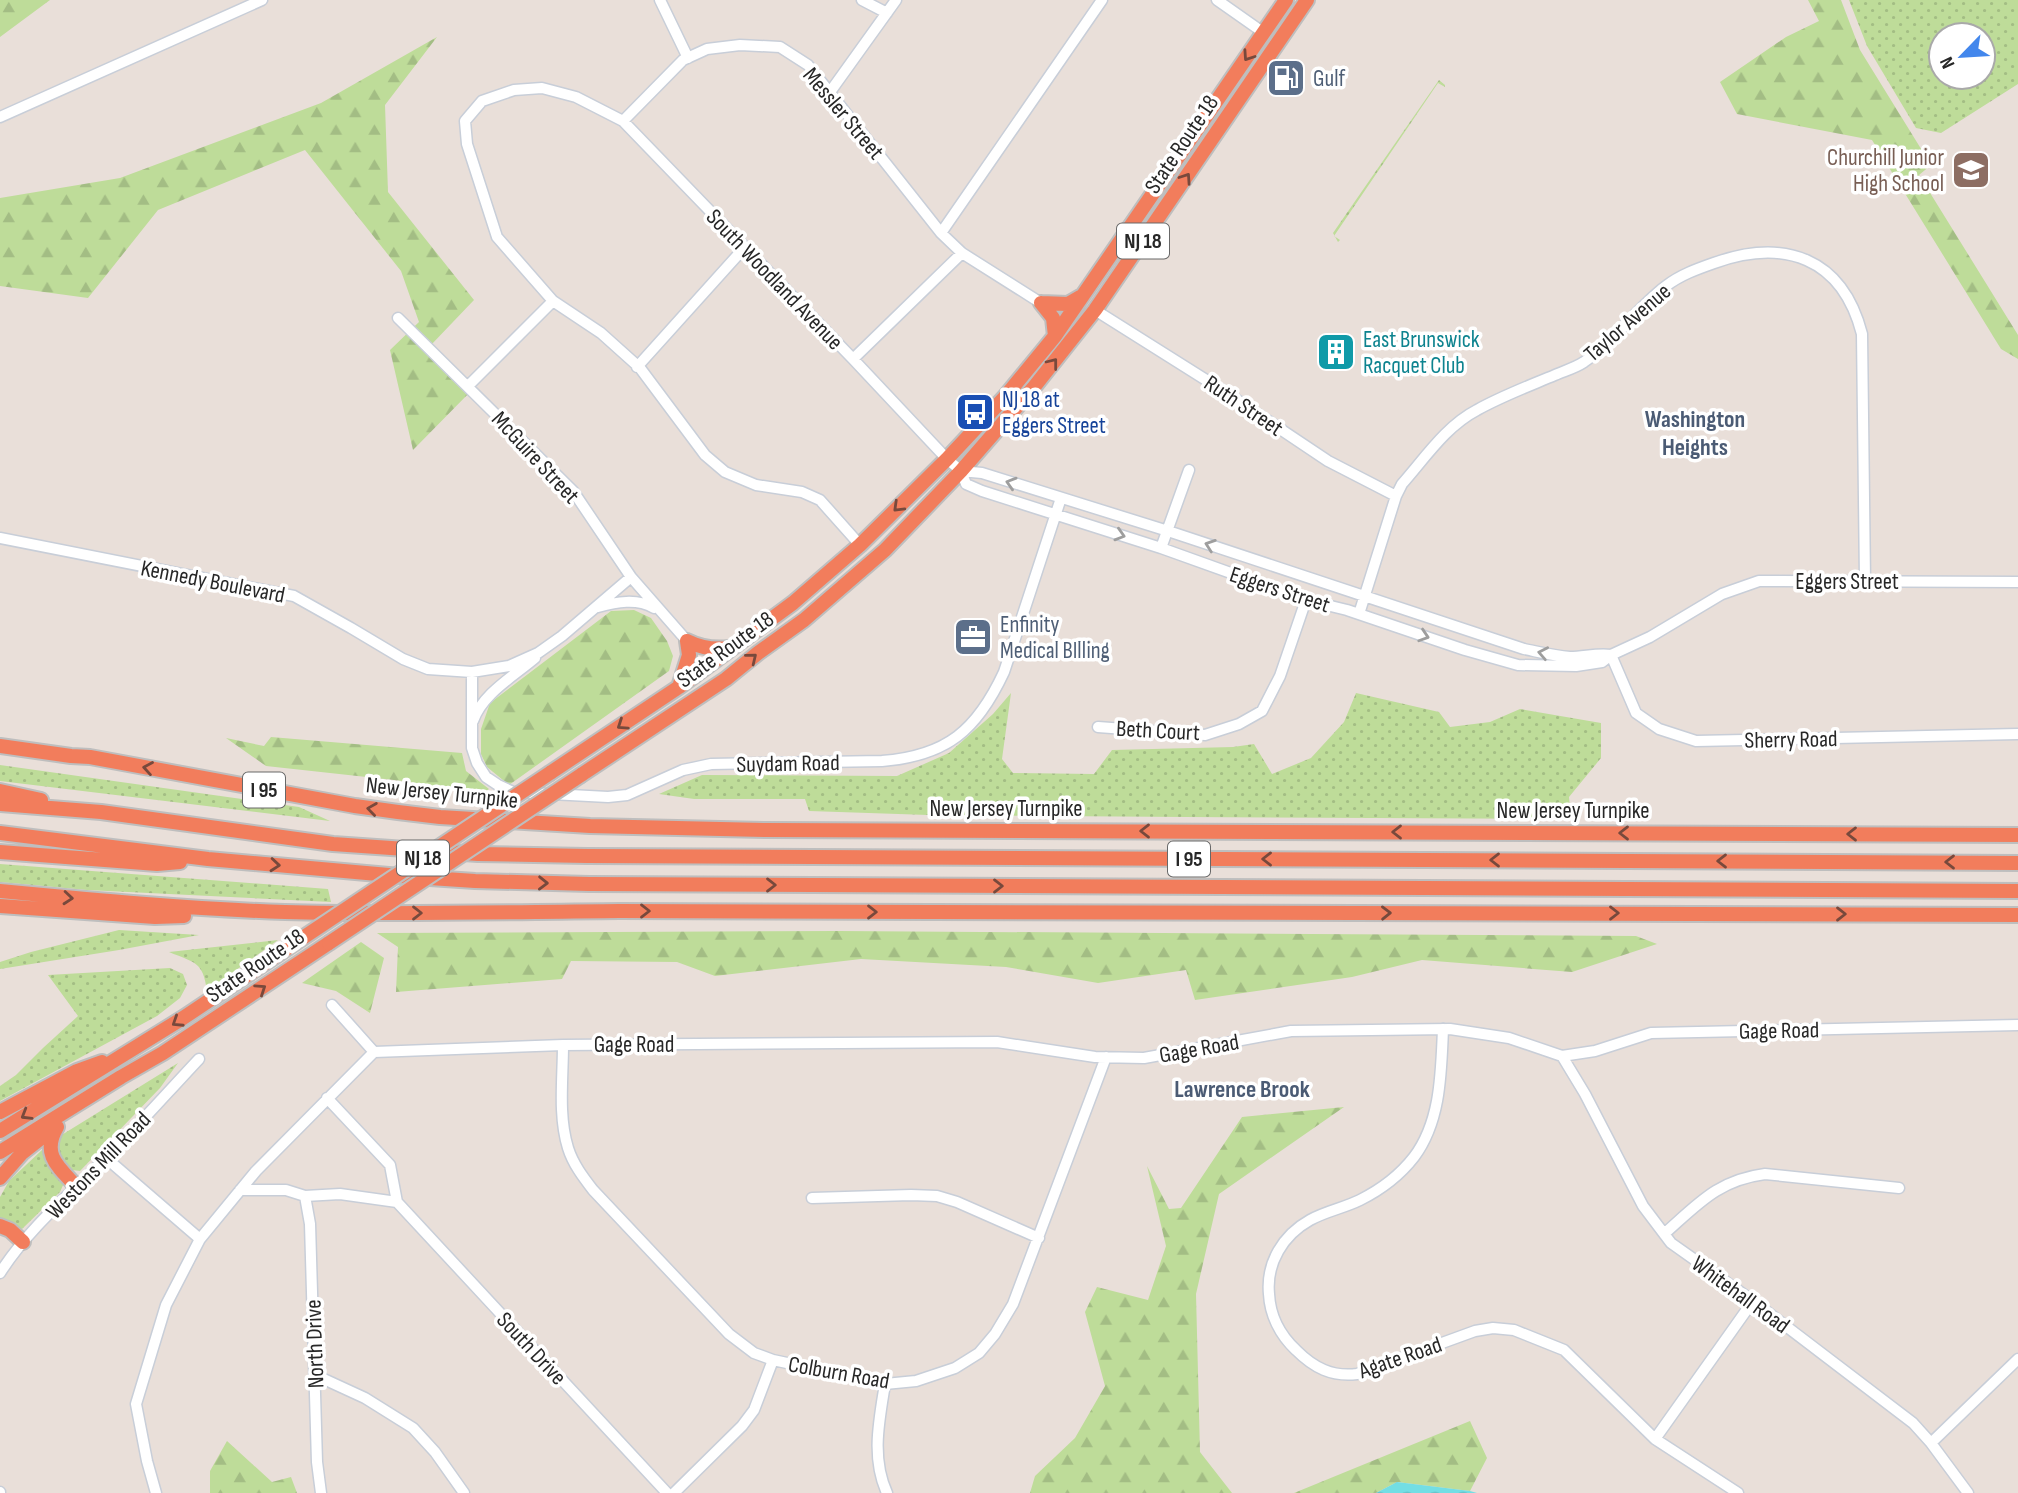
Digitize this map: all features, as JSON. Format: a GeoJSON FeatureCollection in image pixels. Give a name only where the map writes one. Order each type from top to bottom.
{"type":"FeatureCollection","features":[{"type":"Feature","properties":{"kind":"highway","name":"State Route 18"},"geometry":{"type":"LineString","coordinates":[[0,1131],[126,1054],[679,687],[793,603],[860,545],[1004,398],[1055,336],[1286,0]]}},
{"type":"Feature","properties":{"kind":"highway","name":"State Route 18"},"geometry":{"type":"LineString","coordinates":[[0,1152],[163,1053],[726,679],[804,620],[885,550],[961,471],[1034,387],[1095,310],[1307,0]]}},
{"type":"Feature","properties":{"kind":"highway"},"geometry":{"type":"LineString","coordinates":[[1041,303],[1068,304],[1081,296]]}},
{"type":"Feature","properties":{"kind":"highway"},"geometry":{"type":"LineString","coordinates":[[1041,303],[1052,318],[1055,336]]}},
{"type":"Feature","properties":{"kind":"highway"},"geometry":{"type":"LineString","coordinates":[[679,687],[689,655],[687,641],[708,649],[730,648]]}},
{"type":"Feature","properties":{"kind":"highway"},"geometry":{"type":"LineString","coordinates":[[0,738],[72,751],[90,757]]}},
{"type":"Feature","properties":{"kind":"highway","name":"New Jersey Turnpike"},"geometry":{"type":"LineString","coordinates":[[0,747],[90,757],[355,806],[440,817],[551,824],[781,830],[2018,835]]}},
{"type":"Feature","properties":{"kind":"highway"},"geometry":{"type":"LineString","coordinates":[[0,791],[101,812]]}},
{"type":"Feature","properties":{"kind":"highway","name":"I 95"},"geometry":{"type":"LineString","coordinates":[[0,804],[101,812],[333,844],[478,854],[2018,863]]}},
{"type":"Feature","properties":{"kind":"highway","name":"I 95"},"geometry":{"type":"LineString","coordinates":[[0,833],[208,859],[475,881],[2018,891]]}},
{"type":"Feature","properties":{"kind":"highway"},"geometry":{"type":"LineString","coordinates":[[0,852],[157,864],[208,859]]}},
{"type":"Feature","properties":{"kind":"highway"},"geometry":{"type":"LineString","coordinates":[[0,891],[173,907],[404,914],[619,911],[2018,915]]}},
{"type":"Feature","properties":{"kind":"highway"},"geometry":{"type":"LineString","coordinates":[[0,906],[155,917],[285,912]]}},
{"type":"Feature","properties":{"kind":"highway"},"geometry":{"type":"LineString","coordinates":[[0,1178],[30,1146],[124,1084],[163,1053]]}},
{"type":"Feature","properties":{"kind":"highway"},"geometry":{"type":"LineString","coordinates":[[0,1112],[77,1071],[126,1054]]}},
{"type":"Feature","properties":{"kind":"highway"},"geometry":{"type":"LineString","coordinates":[[57,1127],[52,1139],[51,1154],[58,1167],[76,1186]]}},
{"type":"Feature","properties":{"kind":"highway"},"geometry":{"type":"LineString","coordinates":[[0,1226],[10,1230],[23,1242]]}},
{"type":"Feature","properties":{"kind":"street"},"geometry":{"type":"LineString","coordinates":[[0,117],[262,0]]}},
{"type":"Feature","properties":{"kind":"street"},"geometry":{"type":"LineString","coordinates":[[660,0],[688,58]]}},
{"type":"Feature","properties":{"kind":"street"},"geometry":{"type":"LineString","coordinates":[[862,0],[887,13]]}},
{"type":"Feature","properties":{"kind":"street"},"geometry":{"type":"LineString","coordinates":[[830,92],[896,0]]}},
{"type":"Feature","properties":{"kind":"street"},"geometry":{"type":"LineString","coordinates":[[941,233],[1102,0]]}},
{"type":"Feature","properties":{"kind":"street"},"geometry":{"type":"LineString","coordinates":[[1216,0],[1264,33]]}},
{"type":"Feature","properties":{"kind":"street","name":"Messler Street"},"geometry":{"type":"LineString","coordinates":[[623,121],[683,60],[707,49],[740,45],[780,47],[808,65],[941,233],[962,253],[1041,303]]}},
{"type":"Feature","properties":{"kind":"street","name":"South Woodland Avenue"},"geometry":{"type":"LineString","coordinates":[[552,301],[497,237],[467,144],[466,121],[482,101],[514,90],[542,89],[576,96],[623,121],[947,459]]}},
{"type":"Feature","properties":{"kind":"street"},"geometry":{"type":"LineString","coordinates":[[637,367],[745,247]]}},
{"type":"Feature","properties":{"kind":"street"},"geometry":{"type":"LineString","coordinates":[[853,359],[962,253]]}},
{"type":"Feature","properties":{"kind":"street","name":"Taylor Avenue"},"geometry":{"type":"LineString","coordinates":[[1359,614],[1402,484],[1454,425],[1477,410],[1582,363],[1606,344],[1665,286],[1687,273],[1729,258],[1755,253],[1781,253],[1818,265],[1842,290],[1860,326],[1866,581]]}},
{"type":"Feature","properties":{"kind":"street"},"geometry":{"type":"LineString","coordinates":[[468,386],[552,301],[601,333],[637,367],[705,455],[725,472],[756,485],[802,492],[820,500],[860,545]]}},
{"type":"Feature","properties":{"kind":"street","name":"Ruth Street"},"geometry":{"type":"LineString","coordinates":[[1095,310],[1328,461],[1396,496]]}},
{"type":"Feature","properties":{"kind":"street","name":"McGuire Street"},"geometry":{"type":"LineString","coordinates":[[398,318],[573,491],[631,577],[687,641]]}},
{"type":"Feature","properties":{"kind":"street","name":"Eggers Street"},"geometry":{"type":"LineString","coordinates":[[947,459],[961,471],[966,484],[982,491],[1161,548],[1306,600],[1359,614],[1518,665],[1576,666],[1602,662],[1611,654],[1650,637],[1722,594],[1759,581],[2018,582]]}},
{"type":"Feature","properties":{"kind":"street"},"geometry":{"type":"LineString","coordinates":[[1161,548],[1189,470]]}},
{"type":"Feature","properties":{"kind":"street","name":"Eggers Street"},"geometry":{"type":"LineString","coordinates":[[961,471],[982,473],[1168,531],[1524,649],[1572,657],[1611,654]]}},
{"type":"Feature","properties":{"kind":"street","name":"Suydam Road"},"geometry":{"type":"LineString","coordinates":[[472,672],[472,748],[477,763],[486,776],[513,792],[608,797],[626,795],[696,766],[904,760],[940,747],[972,724],[985,709],[1004,672],[1061,498]]}},
{"type":"Feature","properties":{"kind":"street","name":"Kennedy Boulevard"},"geometry":{"type":"LineString","coordinates":[[0,538],[294,596],[403,659],[428,669],[472,672],[509,666],[538,653],[631,577]]}},
{"type":"Feature","properties":{"kind":"street","name":"Beth Court"},"geometry":{"type":"LineString","coordinates":[[1098,727],[1205,735],[1239,724],[1262,711],[1280,676],[1306,600]]}},
{"type":"Feature","properties":{"kind":"street"},"geometry":{"type":"LineString","coordinates":[[594,608],[634,601],[647,604],[661,612]]}},
{"type":"Feature","properties":{"kind":"street"},"geometry":{"type":"LineString","coordinates":[[1465,650],[1473,632]]}},
{"type":"Feature","properties":{"kind":"street"},"geometry":{"type":"LineString","coordinates":[[471,728],[476,711],[489,696],[562,636]]}},
{"type":"Feature","properties":{"kind":"street","name":"Sherry Road"},"geometry":{"type":"LineString","coordinates":[[1611,654],[1636,713],[1659,729],[1696,741],[2018,734]]}},
{"type":"Feature","properties":{"kind":"street"},"geometry":{"type":"LineString","coordinates":[[156,1493],[136,1404],[166,1306],[200,1239],[240,1190],[374,1052],[332,1005]]}},
{"type":"Feature","properties":{"kind":"street","name":"Gage Road"},"geometry":{"type":"LineString","coordinates":[[374,1052],[563,1045],[997,1042],[1106,1057],[1143,1058],[1292,1031],[1443,1029],[1509,1038],[1562,1056],[1595,1051],[1651,1033],[2018,1026]]}},
{"type":"Feature","properties":{"kind":"street","name":"Agate Road"},"geometry":{"type":"LineString","coordinates":[[1443,1029],[1440,1079],[1427,1135],[1413,1158],[1378,1190],[1357,1202],[1311,1219],[1295,1230],[1282,1244],[1272,1262],[1268,1287],[1269,1304],[1275,1322],[1290,1345],[1305,1359],[1327,1373],[1343,1376],[1357,1374],[1475,1331],[1493,1328],[1514,1330],[1564,1350],[1655,1439],[1738,1493]]}},
{"type":"Feature","properties":{"kind":"street","name":"Colburn Road"},"geometry":{"type":"LineString","coordinates":[[563,1045],[564,1123],[567,1147],[576,1167],[593,1190],[729,1334],[754,1353],[773,1360],[885,1384],[916,1381],[955,1368],[979,1353],[995,1334],[1013,1304],[1106,1057]]}},
{"type":"Feature","properties":{"kind":"street","name":"Whitehall Road"},"geometry":{"type":"LineString","coordinates":[[1562,1056],[1585,1094],[1643,1206],[1671,1243],[1753,1301],[1913,1423],[1968,1493]]}},
{"type":"Feature","properties":{"kind":"street","name":"Westons Mill Road"},"geometry":{"type":"LineString","coordinates":[[0,1273],[23,1242],[199,1059]]}},
{"type":"Feature","properties":{"kind":"street"},"geometry":{"type":"LineString","coordinates":[[240,1190],[286,1190],[305,1196],[340,1194],[397,1202],[390,1165],[327,1098]]}},
{"type":"Feature","properties":{"kind":"street"},"geometry":{"type":"LineString","coordinates":[[106,1158],[200,1239]]}},
{"type":"Feature","properties":{"kind":"street"},"geometry":{"type":"LineString","coordinates":[[1664,1234],[1712,1192],[1746,1177],[1765,1174],[1899,1188]]}},
{"type":"Feature","properties":{"kind":"street","name":"North Drive"},"geometry":{"type":"LineString","coordinates":[[305,1196],[310,1224],[317,1462],[321,1493]]}},
{"type":"Feature","properties":{"kind":"street"},"geometry":{"type":"LineString","coordinates":[[812,1198],[937,1196],[1039,1238]]}},
{"type":"Feature","properties":{"kind":"street","name":"South Drive"},"geometry":{"type":"LineString","coordinates":[[397,1202],[667,1493]]}},
{"type":"Feature","properties":{"kind":"street"},"geometry":{"type":"LineString","coordinates":[[1655,1439],[1753,1301]]}},
{"type":"Feature","properties":{"kind":"street"},"geometry":{"type":"LineString","coordinates":[[1931,1443],[2018,1359]]}},
{"type":"Feature","properties":{"kind":"street"},"geometry":{"type":"LineString","coordinates":[[674,1493],[742,1426],[754,1410],[773,1360]]}},
{"type":"Feature","properties":{"kind":"street"},"geometry":{"type":"LineString","coordinates":[[315,1375],[365,1398],[413,1427],[435,1452],[464,1493]]}},
{"type":"Feature","properties":{"kind":"street"},"geometry":{"type":"LineString","coordinates":[[885,1384],[876,1435],[879,1469],[887,1493]]}},
{"type":"Feature","properties":{"kind":"green space"},"geometry":{"type":"Polygon","coordinates":[[[0,0],[50,0],[0,37],[0,0]]]}},
{"type":"Feature","properties":{"kind":"green space"},"geometry":{"type":"Polygon","coordinates":[[[1808,0],[1841,0],[1860,50],[1931,165],[1919,175],[2018,335],[2018,359],[2001,349],[1872,140],[1737,114],[1720,82],[1786,37],[1819,21],[1808,0]]]}},
{"type":"Feature","properties":{"kind":"green space"},"geometry":{"type":"Polygon","coordinates":[[[1849,0],[2018,0],[2018,84],[1941,133],[1916,128],[1867,46],[1849,0]]]}},
{"type":"Feature","properties":{"kind":"green space"},"geometry":{"type":"Polygon","coordinates":[[[437,37],[385,105],[388,192],[474,300],[431,345],[473,389],[413,450],[390,350],[419,322],[401,271],[305,150],[158,210],[88,298],[0,286],[0,198],[120,178],[321,103],[437,37]]]}},
{"type":"Feature","properties":{"kind":"green space"},"geometry":{"type":"Polygon","coordinates":[[[1439,80],[1445,87],[1438,83],[1334,235],[1439,80]]]}},
{"type":"Feature","properties":{"kind":"green space"},"geometry":{"type":"Polygon","coordinates":[[[634,610],[651,618],[667,641],[673,656],[669,671],[509,785],[487,767],[481,754],[481,729],[490,703],[611,611],[634,610]]]}},
{"type":"Feature","properties":{"kind":"green space"},"geometry":{"type":"Polygon","coordinates":[[[1011,693],[1002,759],[1013,773],[1094,774],[1112,750],[1233,747],[1254,744],[1272,774],[1311,758],[1344,722],[1356,693],[1439,712],[1450,727],[1490,722],[1520,709],[1601,723],[1601,758],[1569,797],[1571,819],[928,815],[809,811],[805,799],[694,799],[659,794],[702,775],[897,776],[949,753],[993,714],[1011,693]]]}},
{"type":"Feature","properties":{"kind":"green space"},"geometry":{"type":"Polygon","coordinates":[[[271,737],[462,753],[466,771],[489,789],[481,795],[403,781],[266,766],[226,738],[264,746],[271,737]]]}},
{"type":"Feature","properties":{"kind":"green space"},"geometry":{"type":"Polygon","coordinates":[[[0,765],[299,807],[330,821],[0,781],[0,765]]]}},
{"type":"Feature","properties":{"kind":"green space"},"geometry":{"type":"Polygon","coordinates":[[[0,864],[328,889],[331,902],[87,890],[0,882],[0,864]]]}},
{"type":"Feature","properties":{"kind":"green space"},"geometry":{"type":"Polygon","coordinates":[[[119,930],[199,935],[0,969],[0,962],[119,930]]]}},
{"type":"Feature","properties":{"kind":"green space"},"geometry":{"type":"Polygon","coordinates":[[[838,931],[1636,936],[1657,944],[1572,972],[1422,960],[1352,977],[1195,1000],[1186,970],[1098,983],[1006,967],[861,959],[715,976],[677,962],[571,961],[562,979],[396,992],[398,947],[377,933],[838,931]]]}},
{"type":"Feature","properties":{"kind":"green space"},"geometry":{"type":"Polygon","coordinates":[[[278,940],[207,991],[200,968],[169,952],[278,940]]]}},
{"type":"Feature","properties":{"kind":"green space"},"geometry":{"type":"Polygon","coordinates":[[[361,942],[384,958],[370,1013],[336,991],[302,983],[361,942]]]}},
{"type":"Feature","properties":{"kind":"green space"},"geometry":{"type":"Polygon","coordinates":[[[170,968],[183,974],[187,985],[180,998],[157,1016],[0,1101],[0,1086],[16,1075],[78,1016],[48,975],[170,968]]]}},
{"type":"Feature","properties":{"kind":"green space"},"geometry":{"type":"Polygon","coordinates":[[[178,1063],[160,1088],[80,1171],[72,1170],[55,1156],[60,1136],[178,1063]]]}},
{"type":"Feature","properties":{"kind":"green space"},"geometry":{"type":"Polygon","coordinates":[[[1344,1107],[1219,1194],[1196,1294],[1200,1452],[1232,1493],[1030,1493],[1035,1476],[1075,1438],[1105,1386],[1085,1312],[1097,1287],[1148,1300],[1166,1246],[1147,1166],[1169,1209],[1181,1208],[1242,1117],[1344,1107]]]}},
{"type":"Feature","properties":{"kind":"green space"},"geometry":{"type":"Polygon","coordinates":[[[43,1149],[51,1166],[64,1183],[60,1192],[22,1229],[0,1220],[0,1197],[9,1181],[43,1149]]]}},
{"type":"Feature","properties":{"kind":"green space"},"geometry":{"type":"Polygon","coordinates":[[[1470,1421],[1487,1458],[1470,1491],[1397,1482],[1376,1493],[1294,1493],[1470,1421]]]}},
{"type":"Feature","properties":{"kind":"green space"},"geometry":{"type":"Polygon","coordinates":[[[227,1441],[272,1482],[291,1477],[297,1493],[210,1493],[210,1471],[227,1441]]]}},
{"type":"Feature","properties":{"kind":"water"},"geometry":{"type":"Polygon","coordinates":[[[1397,1482],[1470,1491],[1477,1493],[1376,1493],[1397,1482]]]}},
{"type":"Feature","properties":{"kind":"place","name":"Gulf"},"geometry":{"type":"Point","coordinates":[1286,78]}},
{"type":"Feature","properties":{"kind":"place","name":"Churchill Junior High School"},"geometry":{"type":"Point","coordinates":[1971,170]}},
{"type":"Feature","properties":{"kind":"place","name":"East Brunswick Racquet Club"},"geometry":{"type":"Point","coordinates":[1336,352]}},
{"type":"Feature","properties":{"kind":"place","name":"NJ 18 at Eggers Street"},"geometry":{"type":"Point","coordinates":[975,412]}},
{"type":"Feature","properties":{"kind":"place","name":"Enfinity Medical BIlling"},"geometry":{"type":"Point","coordinates":[973,637]}},
{"type":"Feature","properties":{"kind":"district","name":"Washington Heights"},"geometry":{"type":"Point","coordinates":[1695,433]}},
{"type":"Feature","properties":{"kind":"district","name":"Lawrence Brook"},"geometry":{"type":"Point","coordinates":[1242,1089]}}]}
